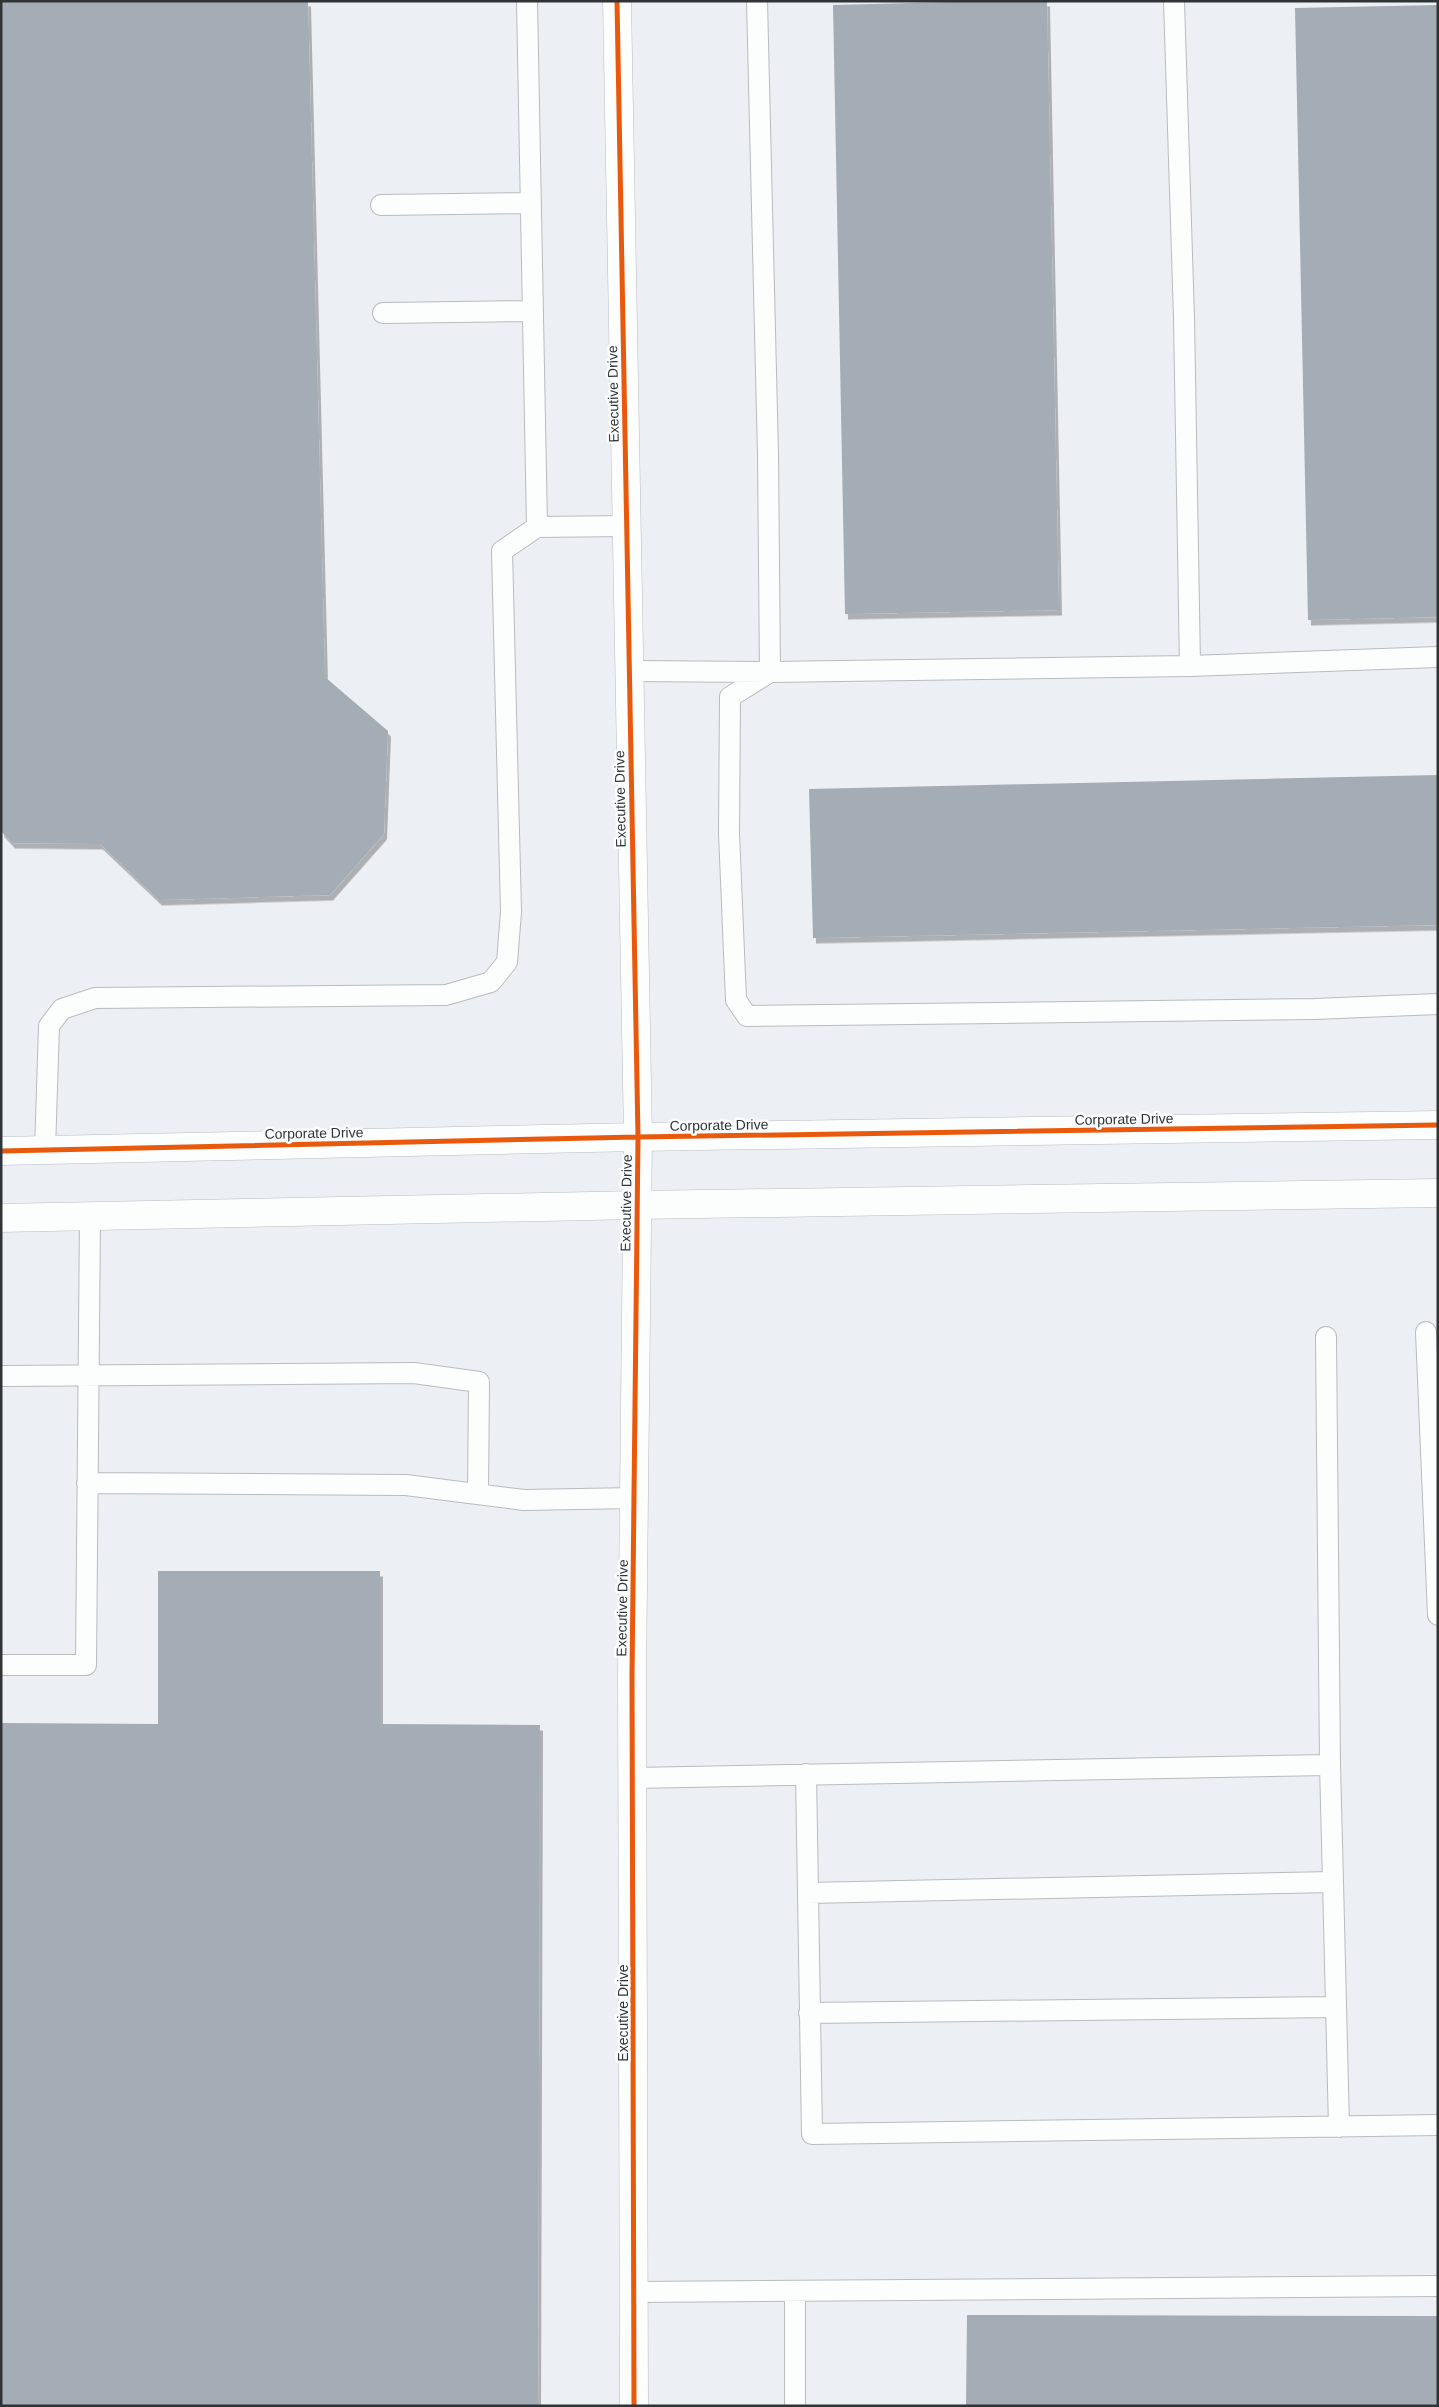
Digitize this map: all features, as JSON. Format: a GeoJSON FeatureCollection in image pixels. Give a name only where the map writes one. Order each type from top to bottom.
{"type":"FeatureCollection","features":[{"type":"Feature","properties":{"kind":"street","name":"Executive Drive"},"geometry":{"type":"LineString","coordinates":[[617,1],[638,1137],[634,1498],[634,2406]]}},
{"type":"Feature","properties":{"kind":"street","name":"Corporate Drive"},"geometry":{"type":"LineString","coordinates":[[1,1151],[638,1137],[1438,1125]]}},
{"type":"Feature","properties":{"kind":"street"},"geometry":{"type":"LineString","coordinates":[[1,1218],[637,1205],[1438,1193]]}},
{"type":"Feature","properties":{"kind":"lane"},"geometry":{"type":"LineString","coordinates":[[527,1],[537,527]]}},
{"type":"Feature","properties":{"kind":"lane"},"geometry":{"type":"LineString","coordinates":[[757,1],[767,435],[770,672]]}},
{"type":"Feature","properties":{"kind":"lane"},"geometry":{"type":"LineString","coordinates":[[1174,1],[1184,328],[1190,666]]}},
{"type":"Feature","properties":{"kind":"lane"},"geometry":{"type":"LineString","coordinates":[[381,205],[531,203]]}},
{"type":"Feature","properties":{"kind":"lane"},"geometry":{"type":"LineString","coordinates":[[383,313],[532,311]]}},
{"type":"Feature","properties":{"kind":"lane"},"geometry":{"type":"LineString","coordinates":[[45,1150],[49,1026],[62,1009],[95,998],[446,995],[491,982],[507,962],[511,912],[502,552],[537,527],[626,526]]}},
{"type":"Feature","properties":{"kind":"lane"},"geometry":{"type":"LineString","coordinates":[[629,671],[770,672],[1190,666],[1438,657]]}},
{"type":"Feature","properties":{"kind":"lane"},"geometry":{"type":"LineString","coordinates":[[770,672],[730,697],[729,833],[736,1000],[747,1016],[1285,1010],[1438,1004]]}},
{"type":"Feature","properties":{"kind":"lane"},"geometry":{"type":"LineString","coordinates":[[1,1665],[86,1665],[90,1216]]}},
{"type":"Feature","properties":{"kind":"lane"},"geometry":{"type":"LineString","coordinates":[[1426,1332],[1438,1615]]}},
{"type":"Feature","properties":{"kind":"lane"},"geometry":{"type":"LineString","coordinates":[[1326,1338],[1330,1765],[1339,2127]]}},
{"type":"Feature","properties":{"kind":"lane"},"geometry":{"type":"LineString","coordinates":[[1,1376],[414,1373],[479,1382],[478,1494]]}},
{"type":"Feature","properties":{"kind":"lane"},"geometry":{"type":"LineString","coordinates":[[87,1484],[406,1486],[524,1500],[634,1498]]}},
{"type":"Feature","properties":{"kind":"lane"},"geometry":{"type":"LineString","coordinates":[[634,1778],[1330,1765]]}},
{"type":"Feature","properties":{"kind":"lane"},"geometry":{"type":"LineString","coordinates":[[806,1774],[812,2134],[1438,2125]]}},
{"type":"Feature","properties":{"kind":"lane"},"geometry":{"type":"LineString","coordinates":[[808,1893],[1333,1882]]}},
{"type":"Feature","properties":{"kind":"lane"},"geometry":{"type":"LineString","coordinates":[[810,2013],[1336,2006]]}},
{"type":"Feature","properties":{"kind":"lane"},"geometry":{"type":"LineString","coordinates":[[635,2292],[1438,2286]]}},
{"type":"Feature","properties":{"kind":"lane"},"geometry":{"type":"LineString","coordinates":[[795,2291],[795,2406]]}},
{"type":"Feature","properties":{"kind":"building"},"geometry":{"type":"Polygon","coordinates":[[[1,1],[308,1],[325,677],[388,731],[384,834],[330,895],[159,900],[100,844],[12,843],[1,831],[1,1]]]}},
{"type":"Feature","properties":{"kind":"building"},"geometry":{"type":"Polygon","coordinates":[[[1047,1],[1059,610],[845,614],[833,5],[1047,1]]]}},
{"type":"Feature","properties":{"kind":"building"},"geometry":{"type":"Polygon","coordinates":[[[1438,5],[1438,617],[1308,620],[1295,8],[1438,5]]]}},
{"type":"Feature","properties":{"kind":"building"},"geometry":{"type":"Polygon","coordinates":[[[1438,775],[1438,925],[813,938],[809,789],[1438,775]]]}},
{"type":"Feature","properties":{"kind":"building"},"geometry":{"type":"Polygon","coordinates":[[[158,1571],[380,1571],[380,1724],[540,1725],[538,2406],[1,2406],[1,1723],[158,1724],[158,1571]]]}},
{"type":"Feature","properties":{"kind":"building"},"geometry":{"type":"Polygon","coordinates":[[[967,2315],[1438,2316],[1438,2406],[966,2406],[967,2315]]]}},
{"type":"Feature","properties":{"kind":"cycle path"},"geometry":{"type":"LineString","coordinates":[[617,1],[638,1137],[632,1676],[634,2406]]}},
{"type":"Feature","properties":{"kind":"cycle path"},"geometry":{"type":"LineString","coordinates":[[1,1151],[638,1137],[1438,1125]]}}]}
